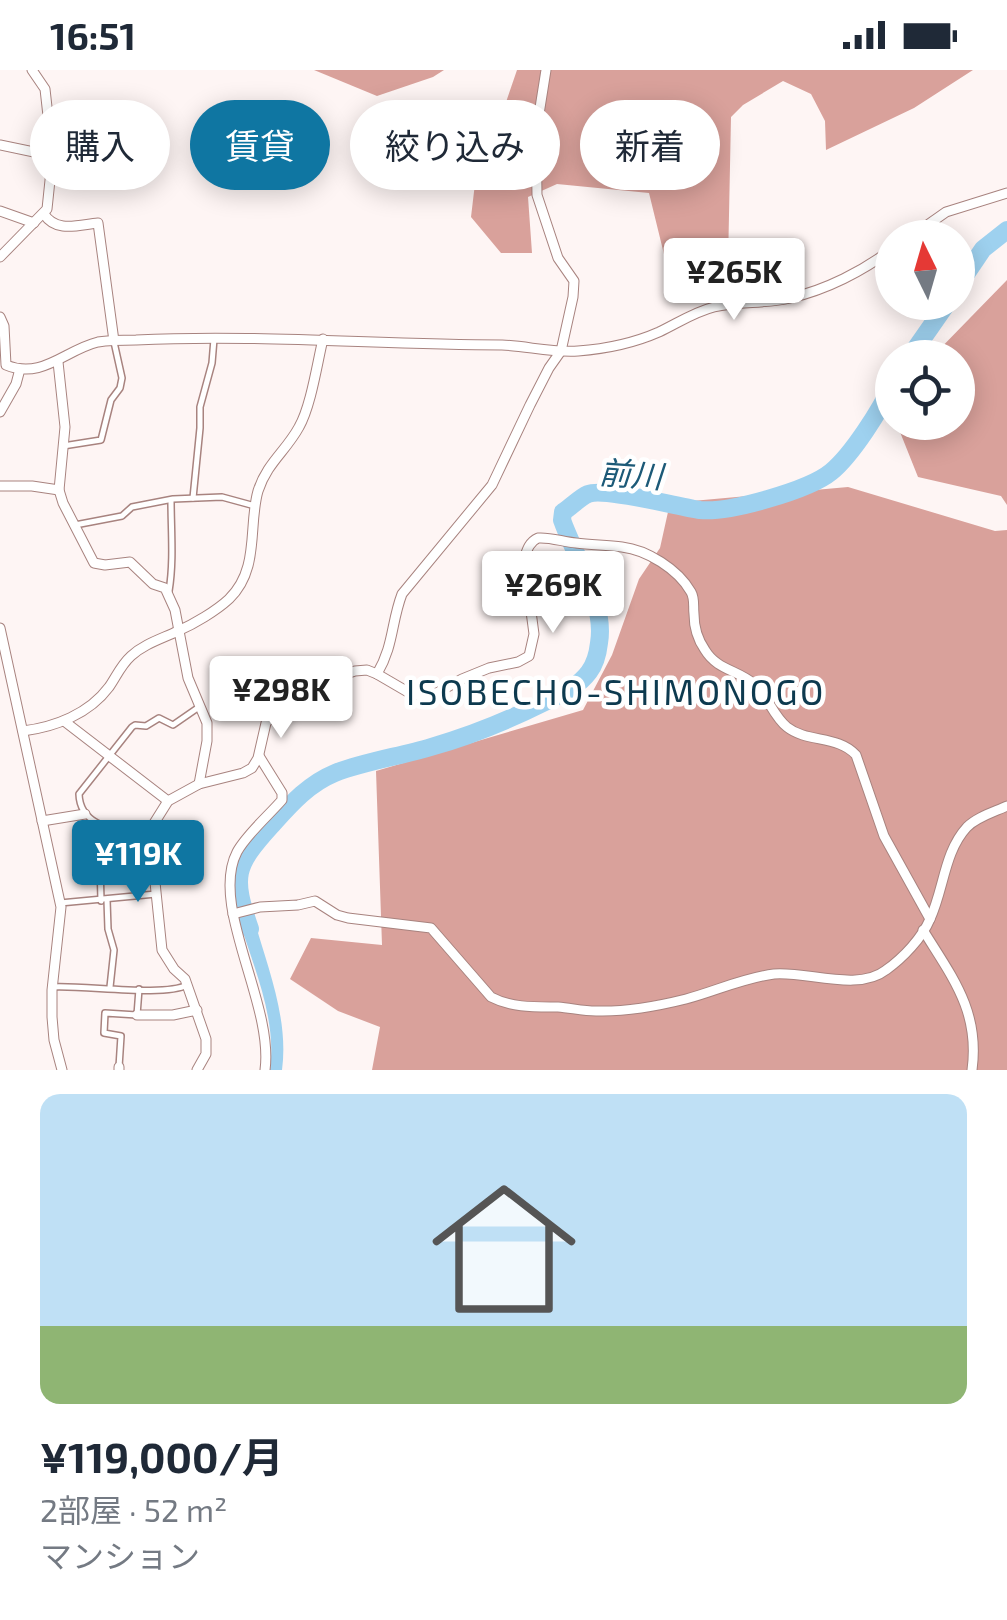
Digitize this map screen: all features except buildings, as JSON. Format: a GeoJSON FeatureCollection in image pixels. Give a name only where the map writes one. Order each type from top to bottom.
{"type":"FeatureCollection","features":[{"type":"Feature","properties":{"kind":"street"},"geometry":{"type":"LineString","coordinates":[[32,70],[45,89],[46,100]]}},
{"type":"Feature","properties":{"kind":"street"},"geometry":{"type":"LineString","coordinates":[[378,674],[391,645],[402,594],[492,485],[530,404],[562,351],[574,282],[558,258],[538,195],[536,144],[546,70]]}},
{"type":"Feature","properties":{"kind":"street"},"geometry":{"type":"LineString","coordinates":[[0,145],[30,151]]}},
{"type":"Feature","properties":{"kind":"street"},"geometry":{"type":"LineString","coordinates":[[0,257],[44,214],[49,190]]}},
{"type":"Feature","properties":{"kind":"street"},"geometry":{"type":"LineString","coordinates":[[935,220],[946,212],[1007,194]]}},
{"type":"Feature","properties":{"kind":"street"},"geometry":{"type":"LineString","coordinates":[[0,211],[34,222]]}},
{"type":"Feature","properties":{"kind":"street"},"geometry":{"type":"LineString","coordinates":[[44,214],[58,226],[98,223],[114,341]]}},
{"type":"Feature","properties":{"kind":"street"},"geometry":{"type":"LineString","coordinates":[[0,317],[4,326],[3,365],[20,369],[47,366],[74,351],[114,341],[323,339],[574,352],[642,338],[712,308],[791,298],[825,287],[875,262]]}},
{"type":"Feature","properties":{"kind":"street"},"geometry":{"type":"LineString","coordinates":[[23,731],[64,721],[107,690],[132,654],[227,602],[252,552],[259,488],[274,458],[301,425],[323,339]]}},
{"type":"Feature","properties":{"kind":"street"},"geometry":{"type":"LineString","coordinates":[[58,362],[64,407],[59,490],[94,563],[130,562],[169,594],[188,678],[207,722],[199,784]]}},
{"type":"Feature","properties":{"kind":"street"},"geometry":{"type":"LineString","coordinates":[[0,412],[20,369]]}},
{"type":"Feature","properties":{"kind":"street"},"geometry":{"type":"LineString","coordinates":[[0,486],[59,490]]}},
{"type":"Feature","properties":{"kind":"street"},"geometry":{"type":"LineString","coordinates":[[197,1070],[208,1048],[188,985],[162,950],[153,825],[168,802],[199,784],[242,774],[256,764],[266,723],[310,688],[366,670],[414,695],[432,695],[489,668],[529,656],[534,634],[524,560],[527,549],[538,538],[623,547],[638,551],[677,575],[694,598],[700,642],[717,665],[757,687],[790,730],[852,750],[884,836],[930,919]]}},
{"type":"Feature","properties":{"kind":"street"},"geometry":{"type":"LineString","coordinates":[[0,628],[60,903],[52,987],[54,1040],[62,1070]]}},
{"type":"Feature","properties":{"kind":"street"},"geometry":{"type":"LineString","coordinates":[[64,721],[168,802]]}},
{"type":"Feature","properties":{"kind":"street"},"geometry":{"type":"LineString","coordinates":[[259,756],[282,793],[282,800],[238,850],[229,874],[233,914],[265,1026],[265,1070]]}},
{"type":"Feature","properties":{"kind":"street"},"geometry":{"type":"LineString","coordinates":[[233,914],[260,906],[315,901],[348,918],[431,928],[482,988],[497,1000],[526,1007],[594,1011],[652,1006],[741,980],[778,974],[842,980],[873,977],[900,958],[930,919],[958,838],[972,822],[1007,806]]}},
{"type":"Feature","properties":{"kind":"street"},"geometry":{"type":"LineString","coordinates":[[42,821],[84,814]]}},
{"type":"Feature","properties":{"kind":"street"},"geometry":{"type":"LineString","coordinates":[[923,930],[961,991],[972,1019],[972,1070]]}},
{"type":"Feature","properties":{"kind":"street"},"geometry":{"type":"LineString","coordinates":[[138,1015],[173,1016],[197,1010]]}},
{"type":"Feature","properties":{"kind":"lane"},"geometry":{"type":"LineString","coordinates":[[193,498],[200,407],[214,339]]}},
{"type":"Feature","properties":{"kind":"lane"},"geometry":{"type":"LineString","coordinates":[[63,446],[101,440],[111,400],[122,378],[114,341]]}},
{"type":"Feature","properties":{"kind":"lane"},"geometry":{"type":"LineString","coordinates":[[74,525],[122,516],[132,507],[172,500],[222,497],[255,506]]}},
{"type":"Feature","properties":{"kind":"lane"},"geometry":{"type":"LineString","coordinates":[[169,594],[173,565],[172,500]]}},
{"type":"Feature","properties":{"kind":"lane"},"geometry":{"type":"LineString","coordinates":[[151,837],[88,819],[80,794],[135,725],[146,726],[160,718],[173,725],[199,707]]}},
{"type":"Feature","properties":{"kind":"lane"},"geometry":{"type":"LineString","coordinates":[[98,824],[104,900],[114,950],[110,987]]}},
{"type":"Feature","properties":{"kind":"lane"},"geometry":{"type":"LineString","coordinates":[[60,903],[156,894]]}},
{"type":"Feature","properties":{"kind":"lane"},"geometry":{"type":"LineString","coordinates":[[52,987],[171,990],[188,985]]}},
{"type":"Feature","properties":{"kind":"lane"},"geometry":{"type":"LineString","coordinates":[[119,1068],[121,1036],[104,1033],[106,1014],[138,1015],[139,989]]}},
{"type":"Feature","properties":{"kind":"shaded area"},"geometry":{"type":"Polygon","coordinates":[[[314,70],[444,70],[377,96],[314,70]]]}},
{"type":"Feature","properties":{"kind":"shaded area"},"geometry":{"type":"Polygon","coordinates":[[[517,70],[973,70],[914,108],[826,150],[825,121],[811,94],[783,81],[743,105],[731,117],[728,264],[693,285],[673,291],[649,193],[618,190],[720,190],[720,100],[580,100],[580,186],[560,184],[560,100],[507,100],[517,70]]]}},
{"type":"Feature","properties":{"kind":"shaded area"},"geometry":{"type":"Polygon","coordinates":[[[474,190],[544,190],[528,197],[532,253],[501,253],[471,217],[474,190]]]}},
{"type":"Feature","properties":{"kind":"shaded area"},"geometry":{"type":"Polygon","coordinates":[[[1007,280],[1007,505],[1001,496],[918,477],[903,440],[975,440],[975,340],[949,340],[968,320],[975,320],[975,313],[1007,280]]]}},
{"type":"Feature","properties":{"kind":"shaded area"},"geometry":{"type":"Polygon","coordinates":[[[848,487],[995,531],[1007,530],[1007,1070],[372,1070],[380,1027],[338,1011],[290,979],[311,938],[382,945],[376,771],[583,710],[612,655],[639,579],[660,548],[670,503],[848,487]]]}},
{"type":"Feature","properties":{"kind":"water"},"geometry":{"type":"Polygon","coordinates":[[[253,916],[280,1012],[282,1070],[270,1070],[267,1013],[239,920],[253,916]]]}},
{"type":"Feature","properties":{"kind":"waterway","name":"前川"},"geometry":{"type":"LineString","coordinates":[[975,261],[1007,230]]}},
{"type":"Feature","properties":{"kind":"waterway","name":"前川"},"geometry":{"type":"LineString","coordinates":[[922,340],[935,320]]}},
{"type":"Feature","properties":{"kind":"waterway","name":"前川"},"geometry":{"type":"LineString","coordinates":[[250,929],[240,896],[243,863],[271,826],[308,789],[346,769],[475,733],[569,690],[589,672],[599,647],[598,612],[562,520],[563,512],[588,494],[597,493],[700,510],[748,504],[788,493],[831,472],[875,415]]}},
{"type":"Feature","properties":{"kind":"district","name":"ISOBECHO-SHIMONOGO"},"geometry":{"type":"Point","coordinates":[616,691]}}]}
